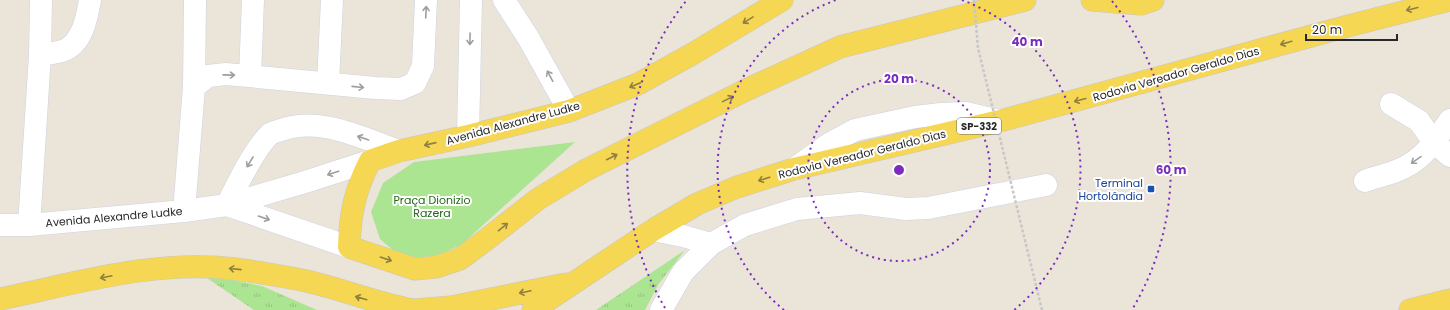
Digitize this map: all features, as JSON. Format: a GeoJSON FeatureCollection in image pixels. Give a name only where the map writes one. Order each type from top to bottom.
{"type":"FeatureCollection","features":[{"type":"Feature","properties":{"kind":"main road","name":"Avenida Alexandre Ludke"},"geometry":{"type":"LineString","coordinates":[[370,161],[399,151],[468,136],[569,110],[638,84],[694,53],[782,0]]}},
{"type":"Feature","properties":{"kind":"main road"},"geometry":{"type":"LineString","coordinates":[[370,161],[362,177],[354,202],[350,222],[349,247],[415,269],[436,267],[460,259],[538,199],[574,177],[760,84],[840,48],[1025,0]]}},
{"type":"Feature","properties":{"kind":"main road"},"geometry":{"type":"LineString","coordinates":[[1092,0],[1141,4],[1153,0]]}},
{"type":"Feature","properties":{"kind":"main road","name":"Rodovia Vereador Geraldo Dias"},"geometry":{"type":"LineString","coordinates":[[533,310],[653,230],[697,204],[737,187],[794,169],[1000,121],[1348,26],[1450,0]]}},
{"type":"Feature","properties":{"kind":"main road"},"geometry":{"type":"LineString","coordinates":[[0,299],[145,270],[193,267],[235,269],[302,280],[389,306],[414,310],[451,307],[577,281]]}},
{"type":"Feature","properties":{"kind":"main road"},"geometry":{"type":"LineString","coordinates":[[1410,310],[1450,300]]}},
{"type":"Feature","properties":{"kind":"street"},"geometry":{"type":"LineString","coordinates":[[29,225],[40,55],[41,0]]}},
{"type":"Feature","properties":{"kind":"street"},"geometry":{"type":"LineString","coordinates":[[40,55],[64,50],[75,41],[85,26],[90,0]]}},
{"type":"Feature","properties":{"kind":"street"},"geometry":{"type":"LineString","coordinates":[[184,211],[194,87],[194,0]]}},
{"type":"Feature","properties":{"kind":"street"},"geometry":{"type":"LineString","coordinates":[[250,76],[253,0]]}},
{"type":"Feature","properties":{"kind":"street"},"geometry":{"type":"LineString","coordinates":[[328,83],[332,0]]}},
{"type":"Feature","properties":{"kind":"street"},"geometry":{"type":"LineString","coordinates":[[194,87],[208,76],[226,74],[374,88],[401,88],[415,83],[423,66],[426,0]]}},
{"type":"Feature","properties":{"kind":"street"},"geometry":{"type":"LineString","coordinates":[[468,136],[471,0]]}},
{"type":"Feature","properties":{"kind":"street"},"geometry":{"type":"LineString","coordinates":[[504,0],[529,39],[569,110]]}},
{"type":"Feature","properties":{"kind":"street"},"geometry":{"type":"LineString","coordinates":[[1391,104],[1419,121],[1434,142],[1450,156]]}},
{"type":"Feature","properties":{"kind":"street"},"geometry":{"type":"LineString","coordinates":[[1365,181],[1404,168],[1421,156],[1434,142],[1450,120]]}},
{"type":"Feature","properties":{"kind":"street"},"geometry":{"type":"LineString","coordinates":[[227,205],[257,150],[271,133],[292,126],[314,125],[333,128],[399,151]]}},
{"type":"Feature","properties":{"kind":"street","name":"Avenida Alexandre Ludke"},"geometry":{"type":"LineString","coordinates":[[0,225],[29,225],[184,211],[227,205],[370,161]]}},
{"type":"Feature","properties":{"kind":"street"},"geometry":{"type":"LineString","coordinates":[[660,310],[683,272],[711,244],[745,225],[797,209],[860,203],[906,209],[928,208],[1046,185]]}},
{"type":"Feature","properties":{"kind":"street","name":"Avenida Alexandre Ludke"},"geometry":{"type":"LineString","coordinates":[[227,205],[349,247]]}},
{"type":"Feature","properties":{"kind":"street"},"geometry":{"type":"LineString","coordinates":[[653,230],[683,236],[711,244]]}},
{"type":"Feature","properties":{"kind":"path"},"geometry":{"type":"LineString","coordinates":[[974,0],[978,48],[1042,310]]}},
{"type":"Feature","properties":{"kind":"green space","name":"Praça Dionizio Razera"},"geometry":{"type":"Polygon","coordinates":[[[575,142],[461,245],[427,260],[395,252],[380,239],[371,212],[383,183],[414,162],[575,142]]]}},
{"type":"Feature","properties":{"kind":"green space"},"geometry":{"type":"Polygon","coordinates":[[[685,250],[658,285],[645,310],[596,310],[685,250]]]}},
{"type":"Feature","properties":{"kind":"green space"},"geometry":{"type":"Polygon","coordinates":[[[201,274],[262,286],[317,310],[254,310],[201,274]]]}},
{"type":"Feature","properties":{"kind":"place","name":"Terminal Hortolândia"},"geometry":{"type":"Point","coordinates":[1151,189]}}]}
